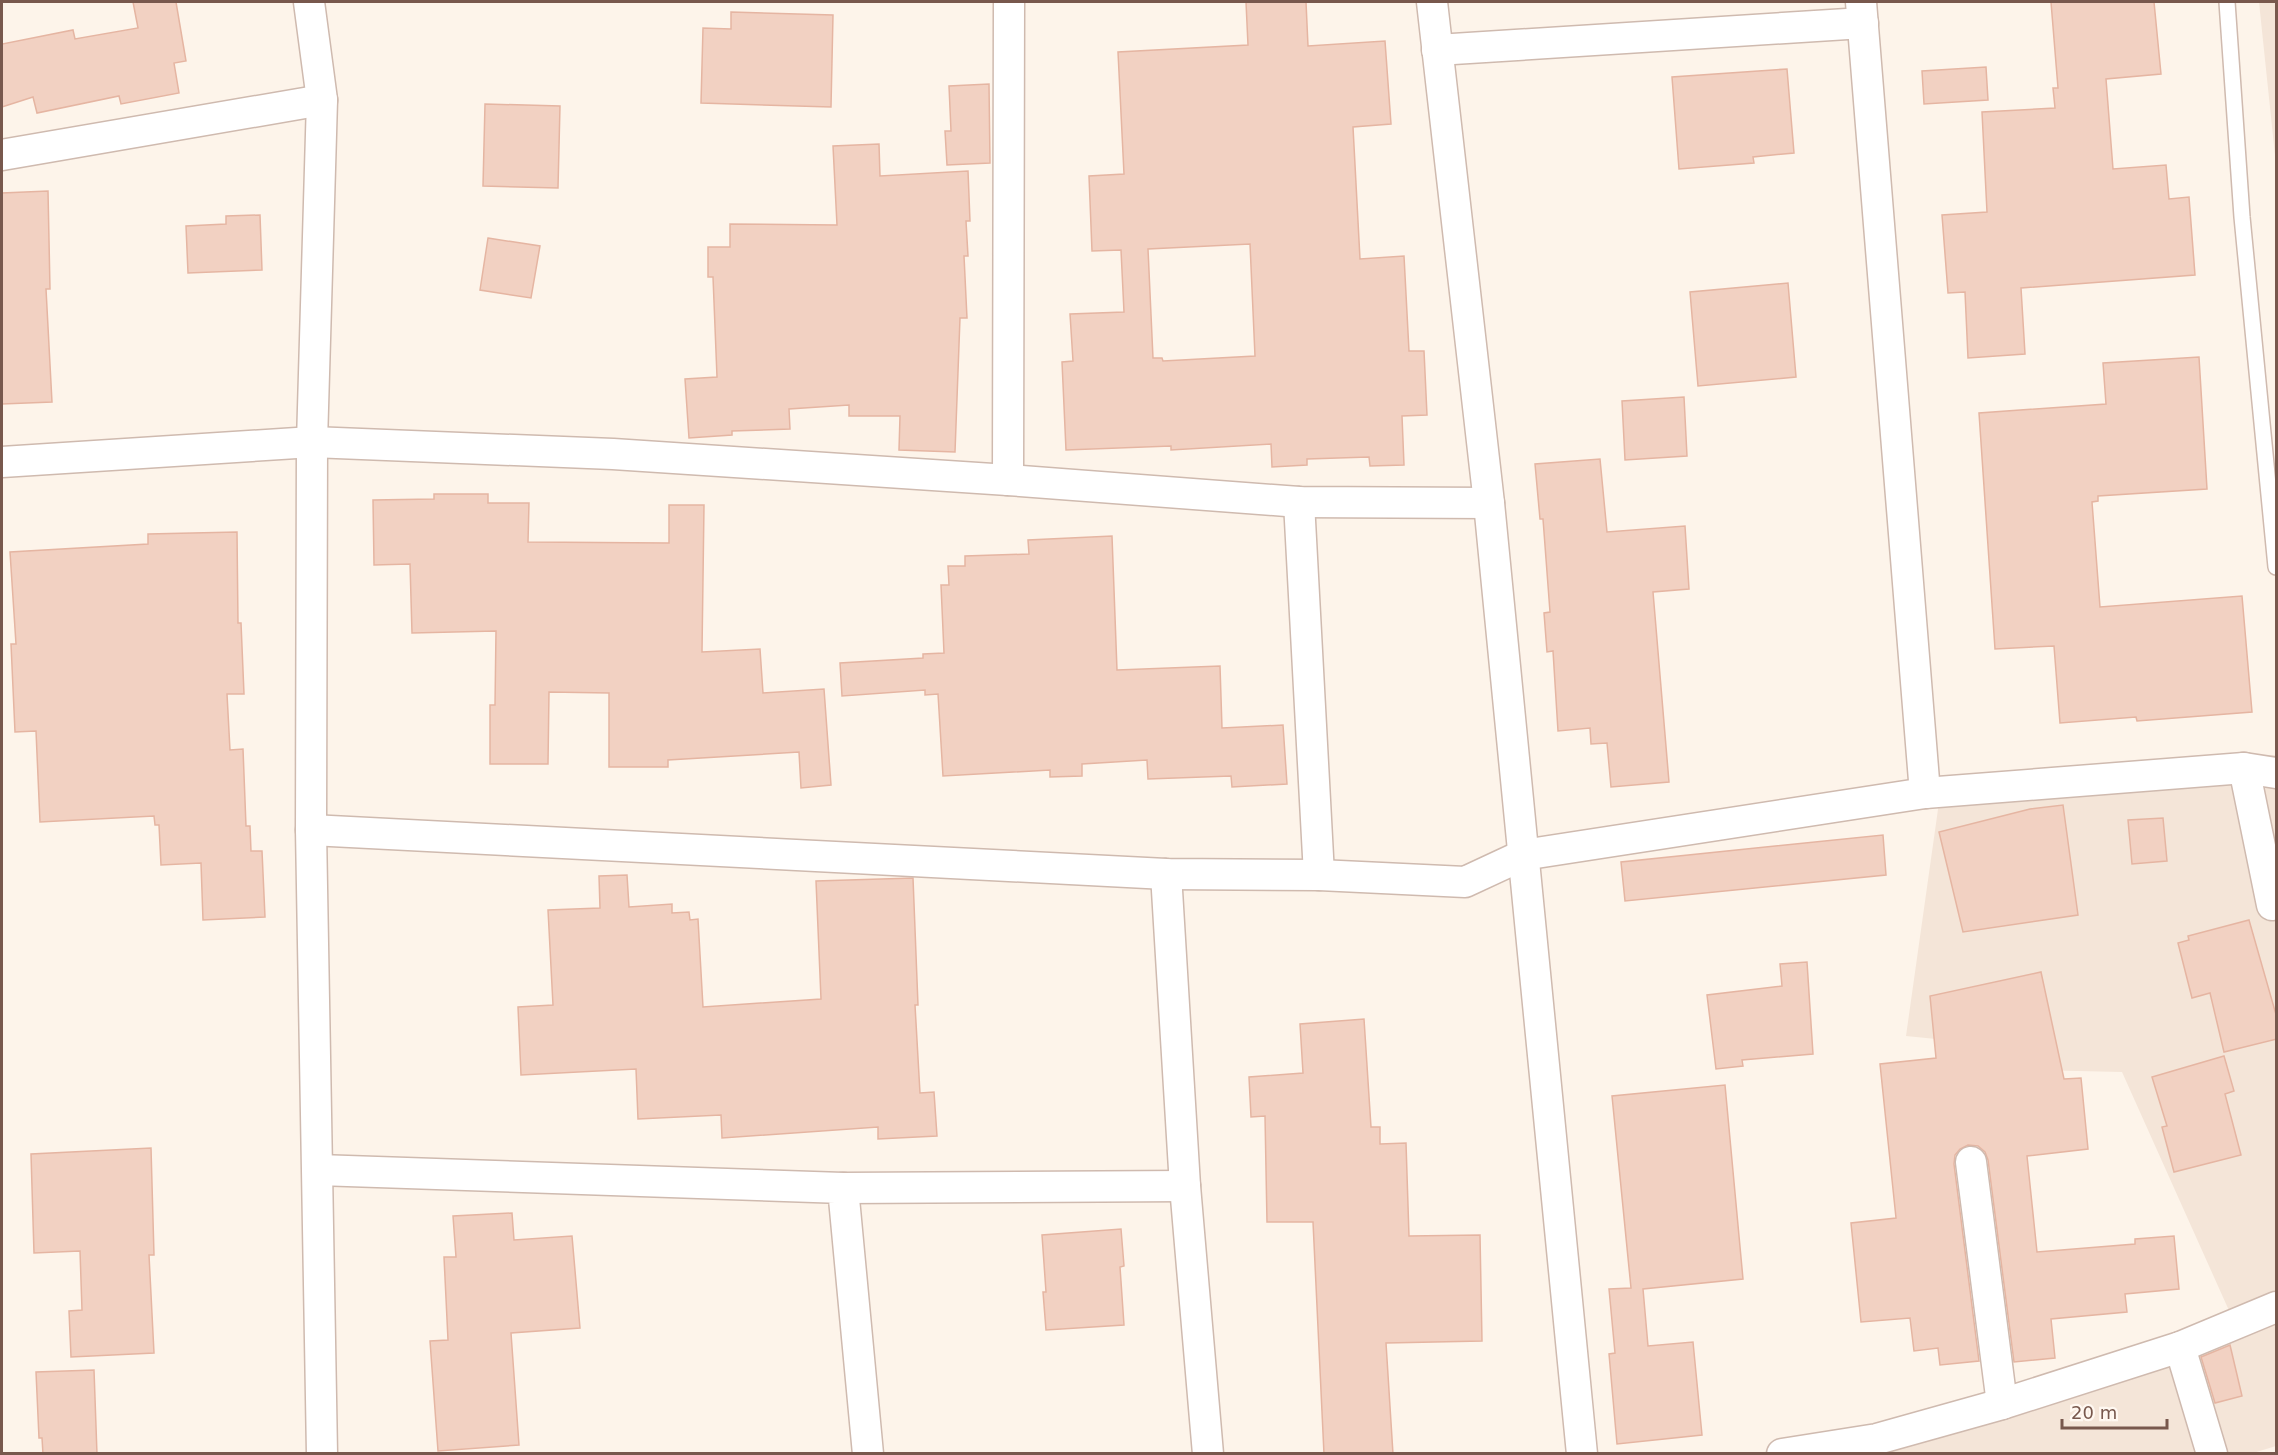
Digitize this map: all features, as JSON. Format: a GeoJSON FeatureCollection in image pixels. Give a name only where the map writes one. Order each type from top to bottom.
{"type":"FeatureCollection","features":[{"type":"Feature","properties":{"kind":"street"},"geometry":{"type":"LineString","coordinates":[[309,2],[322,100],[312,442],[311,830],[322,1454]]}},
{"type":"Feature","properties":{"kind":"street"},"geometry":{"type":"LineString","coordinates":[[1008,480],[1009,2]]}},
{"type":"Feature","properties":{"kind":"street"},"geometry":{"type":"LineString","coordinates":[[1432,2],[1489,503],[1582,1454]]}},
{"type":"Feature","properties":{"kind":"street"},"geometry":{"type":"LineString","coordinates":[[1437,50],[1862,12],[1925,793]]}},
{"type":"Feature","properties":{"kind":"street"},"geometry":{"type":"LineString","coordinates":[[2,155],[322,100]]}},
{"type":"Feature","properties":{"kind":"street"},"geometry":{"type":"LineString","coordinates":[[2,462],[312,442],[613,454],[1299,502],[1489,503]]}},
{"type":"Feature","properties":{"kind":"street"},"geometry":{"type":"LineString","coordinates":[[1299,502],[1319,875]]}},
{"type":"Feature","properties":{"kind":"street"},"geometry":{"type":"LineString","coordinates":[[2244,768],[2272,905]]}},
{"type":"Feature","properties":{"kind":"street"},"geometry":{"type":"LineString","coordinates":[[311,830],[1166,874],[1319,875],[1465,882],[1523,855],[1925,793],[2244,768],[2277,773]]}},
{"type":"Feature","properties":{"kind":"street"},"geometry":{"type":"LineString","coordinates":[[1166,874],[1185,1186],[1208,1454]]}},
{"type":"Feature","properties":{"kind":"street"},"geometry":{"type":"LineString","coordinates":[[1971,1162],[2002,1404]]}},
{"type":"Feature","properties":{"kind":"street"},"geometry":{"type":"LineString","coordinates":[[318,1170],[843,1188],[1185,1186]]}},
{"type":"Feature","properties":{"kind":"street"},"geometry":{"type":"LineString","coordinates":[[843,1188],[868,1454]]}},
{"type":"Feature","properties":{"kind":"street"},"geometry":{"type":"LineString","coordinates":[[1782,1454],[1877,1439],[2002,1404],[2180,1347],[2277,1307]]}},
{"type":"Feature","properties":{"kind":"street"},"geometry":{"type":"LineString","coordinates":[[2180,1347],[2212,1454]]}},
{"type":"Feature","properties":{"kind":"lane"},"geometry":{"type":"LineString","coordinates":[[2227,2],[2242,217],[2277,567]]}},
{"type":"Feature","properties":{"kind":"shaded area"},"geometry":{"type":"Polygon","coordinates":[[[2259,2],[2276,2],[2276,165],[2259,2]]]}},
{"type":"Feature","properties":{"kind":"shaded area"},"geometry":{"type":"Polygon","coordinates":[[[2276,755],[2276,1446],[2250,1454],[1838,1454],[2231,1315],[2122,1072],[1990,1069],[1966,1042],[1906,1036],[1942,781],[2276,755]]]}},
{"type":"Feature","properties":{"kind":"building"},"geometry":{"type":"Polygon","coordinates":[[[133,2],[176,2],[186,61],[174,63],[179,93],[121,104],[119,96],[37,113],[33,97],[2,107],[2,44],[73,30],[75,39],[138,28],[133,2]]]}},
{"type":"Feature","properties":{"kind":"building"},"geometry":{"type":"Polygon","coordinates":[[[1246,2],[1306,2],[1308,46],[1385,41],[1391,124],[1353,127],[1360,259],[1404,256],[1409,351],[1424,351],[1427,415],[1402,416],[1404,465],[1370,466],[1369,457],[1307,459],[1307,465],[1272,467],[1271,444],[1171,450],[1171,446],[1066,450],[1062,362],[1073,361],[1070,314],[1124,312],[1121,250],[1092,251],[1089,176],[1124,174],[1118,52],[1248,45],[1246,2]],[[1250,244],[1148,249],[1153,358],[1162,358],[1163,361],[1255,356],[1250,244]]]}},
{"type":"Feature","properties":{"kind":"building"},"geometry":{"type":"Polygon","coordinates":[[[2051,2],[2154,2],[2161,74],[2106,79],[2113,169],[2166,165],[2169,199],[2189,197],[2195,275],[2021,288],[2025,354],[1968,358],[1965,292],[1948,293],[1942,215],[1987,212],[1982,112],[2055,108],[2053,88],[2058,88],[2051,2]]]}},
{"type":"Feature","properties":{"kind":"building"},"geometry":{"type":"Polygon","coordinates":[[[731,12],[833,15],[831,107],[701,103],[703,28],[731,29],[731,12]]]}},
{"type":"Feature","properties":{"kind":"building"},"geometry":{"type":"Polygon","coordinates":[[[1986,67],[1988,100],[1924,104],[1922,71],[1986,67]]]}},
{"type":"Feature","properties":{"kind":"building"},"geometry":{"type":"Polygon","coordinates":[[[1787,69],[1794,153],[1753,157],[1754,163],[1679,169],[1672,77],[1787,69]]]}},
{"type":"Feature","properties":{"kind":"building"},"geometry":{"type":"Polygon","coordinates":[[[989,84],[990,163],[947,165],[945,131],[951,131],[949,86],[989,84]]]}},
{"type":"Feature","properties":{"kind":"building"},"geometry":{"type":"Polygon","coordinates":[[[485,104],[560,106],[558,188],[483,186],[485,104]]]}},
{"type":"Feature","properties":{"kind":"building"},"geometry":{"type":"Polygon","coordinates":[[[879,144],[880,176],[968,171],[970,221],[966,221],[968,256],[964,256],[967,318],[960,318],[955,452],[899,450],[900,416],[849,416],[849,405],[789,409],[790,429],[732,431],[732,435],[689,438],[685,379],[717,377],[713,277],[708,277],[708,247],[730,247],[730,224],[837,225],[833,146],[879,144]]]}},
{"type":"Feature","properties":{"kind":"building"},"geometry":{"type":"Polygon","coordinates":[[[48,191],[50,289],[46,289],[52,402],[2,404],[2,193],[48,191]]]}},
{"type":"Feature","properties":{"kind":"building"},"geometry":{"type":"Polygon","coordinates":[[[260,215],[262,270],[188,273],[186,226],[226,224],[226,216],[260,215]]]}},
{"type":"Feature","properties":{"kind":"building"},"geometry":{"type":"Polygon","coordinates":[[[488,238],[540,246],[531,298],[480,290],[488,238]]]}},
{"type":"Feature","properties":{"kind":"building"},"geometry":{"type":"Polygon","coordinates":[[[1788,283],[1796,377],[1698,386],[1690,292],[1788,283]]]}},
{"type":"Feature","properties":{"kind":"building"},"geometry":{"type":"Polygon","coordinates":[[[2199,357],[2207,489],[2098,496],[2098,501],[2092,502],[2100,607],[2242,596],[2252,712],[2137,721],[2136,717],[2060,723],[2054,646],[1995,649],[1979,413],[2106,404],[2103,363],[2199,357]]]}},
{"type":"Feature","properties":{"kind":"building"},"geometry":{"type":"Polygon","coordinates":[[[1684,397],[1687,456],[1625,460],[1622,401],[1684,397]]]}},
{"type":"Feature","properties":{"kind":"building"},"geometry":{"type":"Polygon","coordinates":[[[1600,459],[1607,532],[1685,526],[1689,589],[1653,592],[1669,782],[1611,787],[1607,743],[1591,744],[1590,728],[1558,731],[1553,651],[1547,652],[1544,613],[1550,612],[1543,519],[1540,519],[1535,464],[1600,459]]]}},
{"type":"Feature","properties":{"kind":"building"},"geometry":{"type":"Polygon","coordinates":[[[434,494],[488,494],[488,503],[529,503],[528,542],[669,543],[669,505],[704,505],[702,652],[760,649],[763,693],[824,689],[831,785],[801,788],[799,752],[668,760],[668,767],[609,767],[609,693],[549,692],[548,764],[490,764],[490,705],[495,705],[496,631],[412,633],[410,564],[374,565],[373,500],[434,499],[434,494]]]}},
{"type":"Feature","properties":{"kind":"building"},"geometry":{"type":"Polygon","coordinates":[[[237,532],[238,623],[241,623],[244,694],[227,694],[230,750],[243,749],[246,826],[250,826],[251,851],[262,851],[265,917],[203,920],[201,863],[161,865],[159,825],[155,825],[154,816],[40,822],[36,731],[15,732],[11,644],[16,644],[10,552],[148,544],[148,534],[237,532]]]}},
{"type":"Feature","properties":{"kind":"building"},"geometry":{"type":"Polygon","coordinates":[[[1112,536],[1117,670],[1220,666],[1222,728],[1283,725],[1287,784],[1232,787],[1231,776],[1148,779],[1147,760],[1082,764],[1082,776],[1050,777],[1050,770],[943,776],[938,694],[925,695],[925,690],[842,696],[840,663],[923,658],[923,654],[944,653],[941,585],[949,585],[948,566],[965,566],[965,556],[1029,554],[1028,540],[1112,536]]]}},
{"type":"Feature","properties":{"kind":"building"},"geometry":{"type":"Polygon","coordinates":[[[2063,805],[2078,915],[1963,932],[1939,832],[2030,809],[2063,805]]]}},
{"type":"Feature","properties":{"kind":"building"},"geometry":{"type":"Polygon","coordinates":[[[2163,818],[2167,861],[2132,864],[2128,820],[2163,818]]]}},
{"type":"Feature","properties":{"kind":"building"},"geometry":{"type":"Polygon","coordinates":[[[1883,835],[1886,875],[1625,901],[1621,862],[1883,835]]]}},
{"type":"Feature","properties":{"kind":"building"},"geometry":{"type":"Polygon","coordinates":[[[627,875],[629,907],[672,904],[672,913],[689,912],[690,920],[698,919],[703,1007],[821,999],[816,881],[913,878],[918,1005],[915,1005],[920,1093],[934,1092],[937,1136],[878,1139],[878,1127],[722,1138],[721,1115],[638,1119],[636,1069],[521,1075],[518,1007],[553,1005],[548,910],[600,908],[599,876],[627,875]]]}},
{"type":"Feature","properties":{"kind":"building"},"geometry":{"type":"Polygon","coordinates":[[[2249,920],[2277,1018],[2277,1039],[2224,1052],[2210,993],[2192,998],[2178,943],[2189,940],[2188,936],[2249,920]]]}},
{"type":"Feature","properties":{"kind":"building"},"geometry":{"type":"Polygon","coordinates":[[[1807,962],[1813,1054],[1742,1060],[1743,1066],[1716,1069],[1707,995],[1782,986],[1780,964],[1807,962]]]}},
{"type":"Feature","properties":{"kind":"building"},"geometry":{"type":"Polygon","coordinates":[[[2041,972],[2064,1079],[2081,1078],[2088,1149],[2027,1156],[2037,1252],[2135,1244],[2135,1239],[2174,1236],[2179,1289],[2125,1294],[2127,1312],[2051,1319],[2055,1358],[2014,1362],[1988,1160],[1985,1152],[1978,1146],[1968,1145],[1955,1155],[1954,1164],[1979,1361],[1940,1365],[1938,1348],[1914,1351],[1910,1318],[1861,1322],[1851,1223],[1896,1218],[1880,1064],[1936,1058],[1930,996],[2041,972]]]}},
{"type":"Feature","properties":{"kind":"building"},"geometry":{"type":"Polygon","coordinates":[[[1364,1019],[1371,1127],[1380,1127],[1380,1144],[1406,1143],[1409,1236],[1480,1235],[1482,1341],[1386,1343],[1393,1454],[1324,1454],[1313,1222],[1267,1222],[1265,1116],[1251,1117],[1249,1077],[1303,1073],[1300,1024],[1364,1019]]]}},
{"type":"Feature","properties":{"kind":"building"},"geometry":{"type":"Polygon","coordinates":[[[2224,1056],[2234,1091],[2225,1094],[2241,1155],[2174,1172],[2162,1127],[2167,1126],[2152,1077],[2224,1056]]]}},
{"type":"Feature","properties":{"kind":"building"},"geometry":{"type":"Polygon","coordinates":[[[1725,1085],[1743,1279],[1643,1289],[1648,1346],[1693,1342],[1702,1435],[1617,1444],[1609,1354],[1615,1353],[1609,1289],[1631,1288],[1612,1096],[1725,1085]]]}},
{"type":"Feature","properties":{"kind":"building"},"geometry":{"type":"Polygon","coordinates":[[[151,1148],[154,1255],[149,1255],[154,1353],[71,1357],[69,1311],[82,1310],[80,1251],[34,1253],[31,1154],[151,1148]]]}},
{"type":"Feature","properties":{"kind":"building"},"geometry":{"type":"Polygon","coordinates":[[[512,1213],[514,1240],[572,1236],[580,1328],[511,1333],[519,1445],[438,1451],[430,1341],[448,1340],[444,1257],[456,1257],[453,1216],[512,1213]]]}},
{"type":"Feature","properties":{"kind":"building"},"geometry":{"type":"Polygon","coordinates":[[[1121,1229],[1124,1266],[1120,1267],[1124,1325],[1046,1330],[1042,1235],[1121,1229]]]}},
{"type":"Feature","properties":{"kind":"building"},"geometry":{"type":"Polygon","coordinates":[[[2230,1345],[2242,1396],[2215,1403],[2201,1357],[2230,1345]]]}},
{"type":"Feature","properties":{"kind":"building"},"geometry":{"type":"Polygon","coordinates":[[[94,1370],[97,1454],[43,1454],[42,1438],[39,1438],[36,1372],[94,1370]]]}}]}
